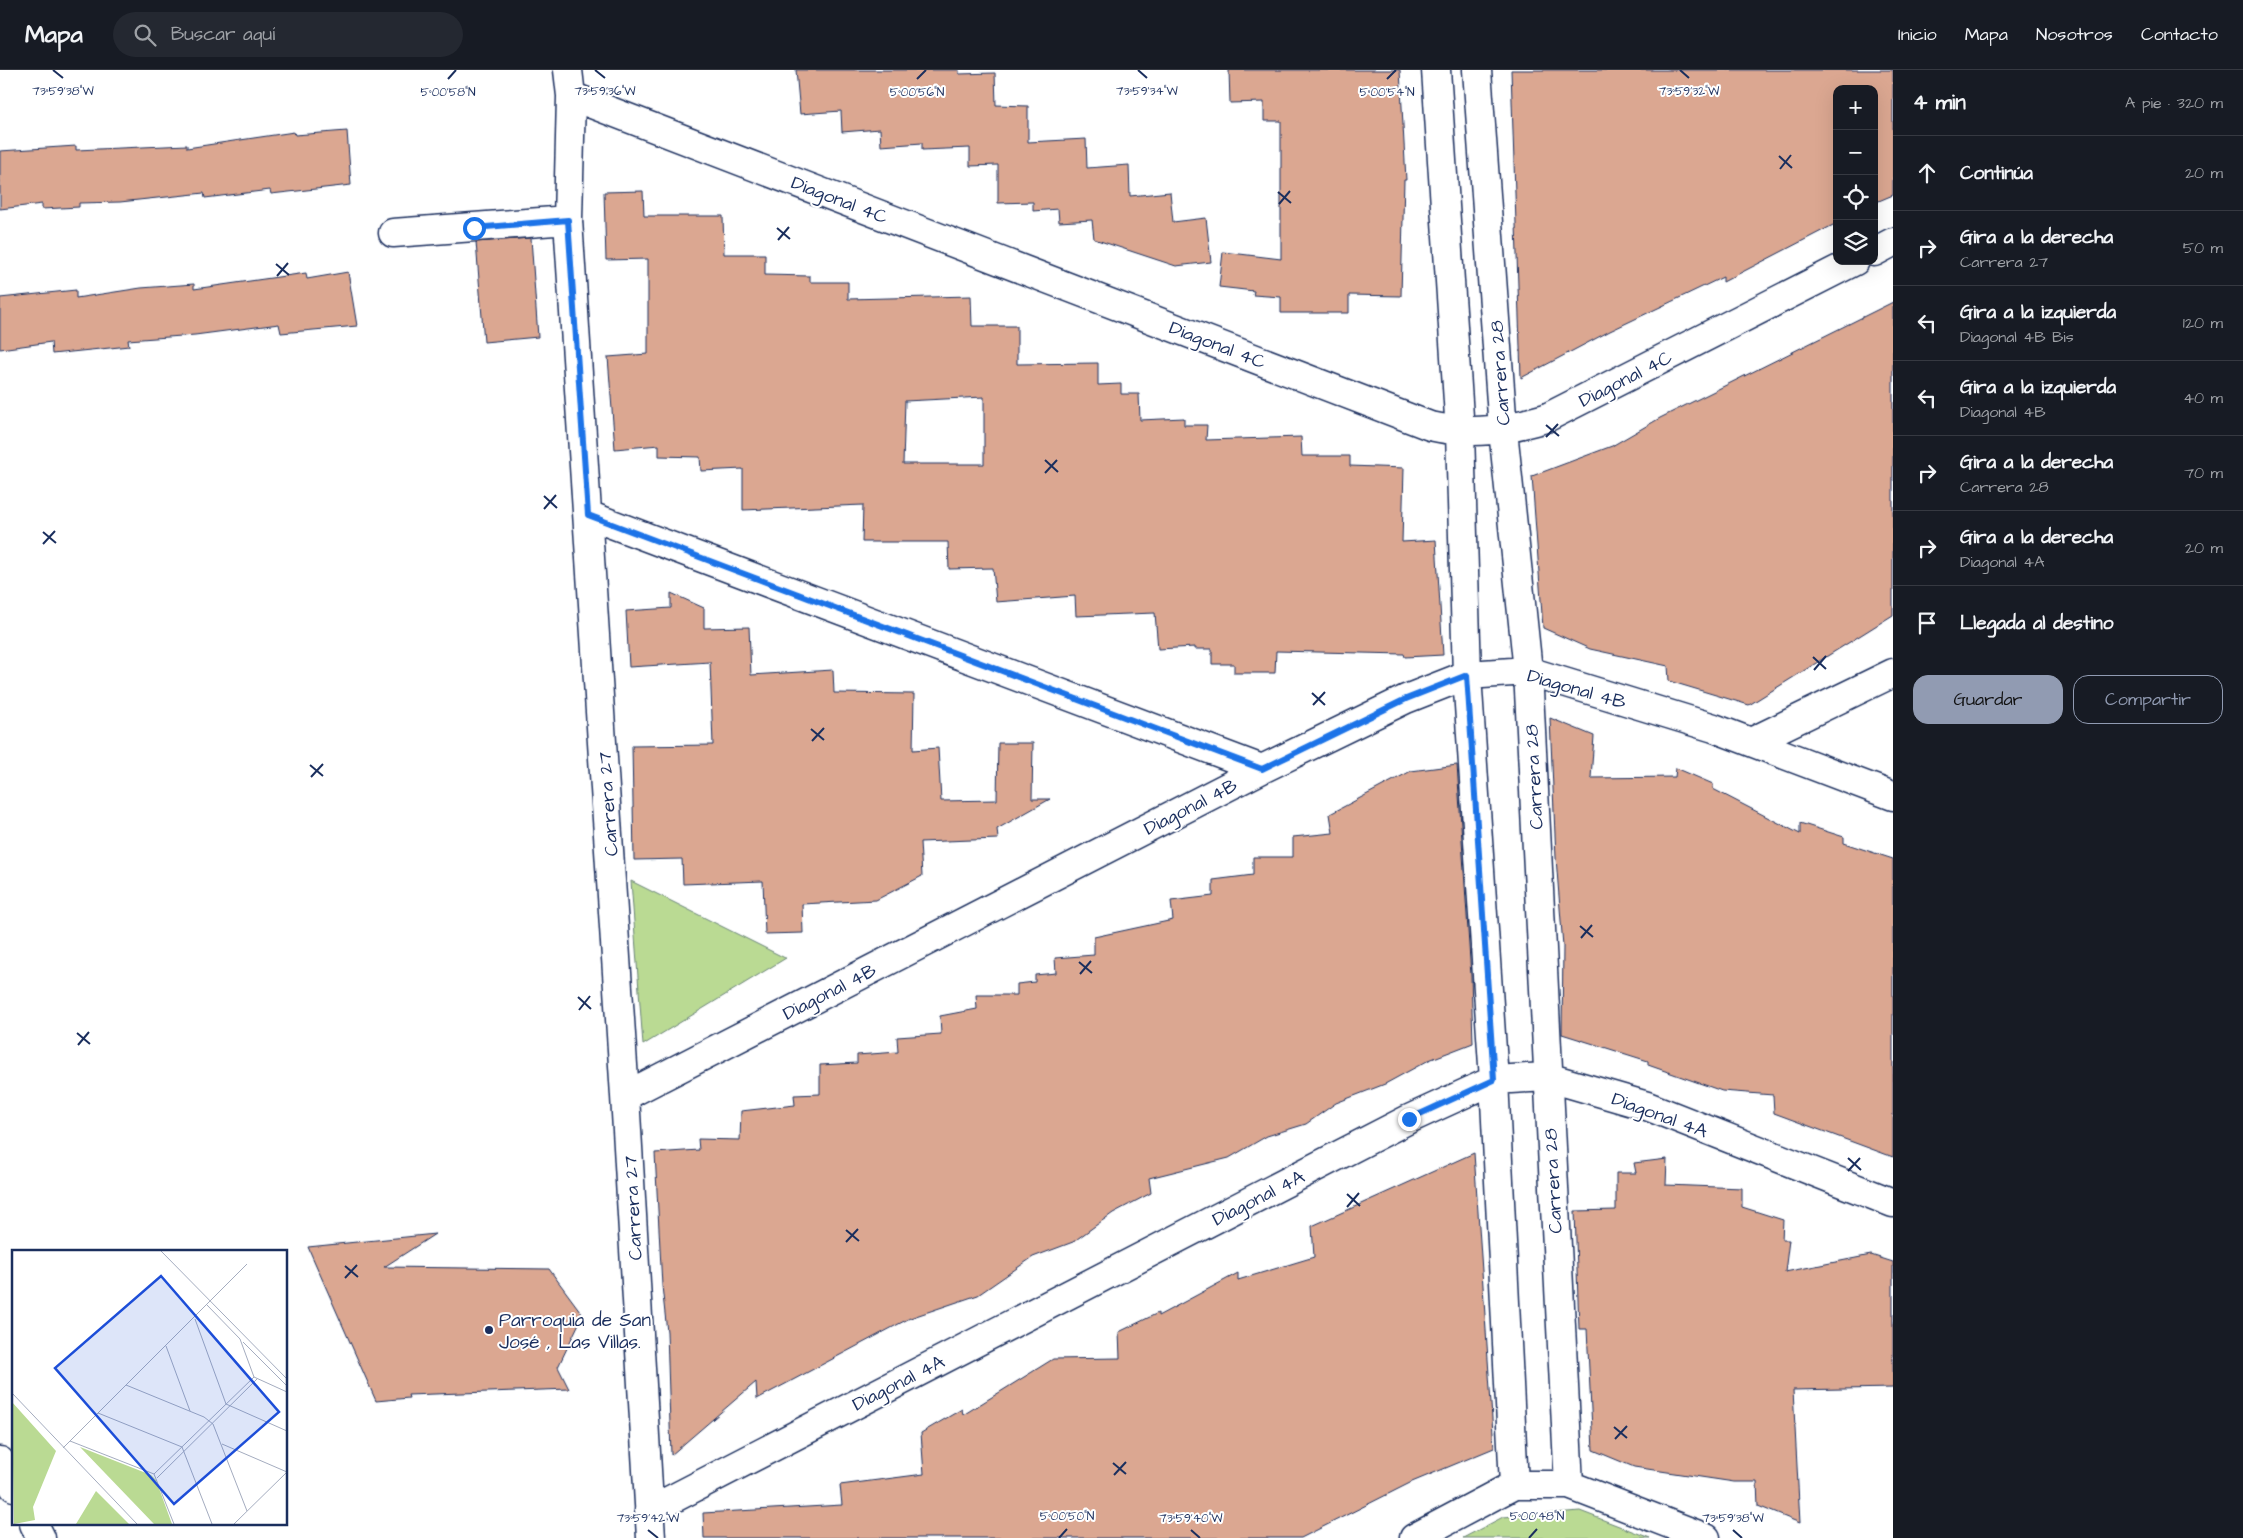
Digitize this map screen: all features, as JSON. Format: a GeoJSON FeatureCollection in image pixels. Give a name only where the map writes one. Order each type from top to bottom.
{"type":"FeatureCollection","features":[{"type":"Feature","properties":{"kind":"street"},"geometry":{"type":"LineString","coordinates":[[1436,70],[1460,432],[1467,675],[1494,1080],[1514,1485]]}},
{"type":"Feature","properties":{"kind":"street","name":"Carrera 28"},"geometry":{"type":"LineString","coordinates":[[1477,70],[1503,430],[1528,671],[1569,1485]]}},
{"type":"Feature","properties":{"kind":"street","name":"Diagonal 4C"},"geometry":{"type":"LineString","coordinates":[[570,83],[1421,423],[1460,432],[1503,430],[1546,418],[1847,265]]}},
{"type":"Feature","properties":{"kind":"street","name":"Carrera 27"},"geometry":{"type":"LineString","coordinates":[[570,83],[568,220],[625,1096],[651,1538]]}},
{"type":"Feature","properties":{"kind":"street"},"geometry":{"type":"LineString","coordinates":[[393,233],[568,220]]}},
{"type":"Feature","properties":{"kind":"street"},"geometry":{"type":"LineString","coordinates":[[1878,250],[1893,242]]}},
{"type":"Feature","properties":{"kind":"street"},"geometry":{"type":"LineString","coordinates":[[588,515],[1262,769]]}},
{"type":"Feature","properties":{"kind":"street","name":"Diagonal 4B"},"geometry":{"type":"LineString","coordinates":[[625,1096],[1262,769],[1406,699],[1467,675],[1528,671],[1714,728],[1893,796]]}},
{"type":"Feature","properties":{"kind":"street"},"geometry":{"type":"LineString","coordinates":[[1751,742],[1893,673]]}},
{"type":"Feature","properties":{"kind":"street","name":"Diagonal 4A"},"geometry":{"type":"LineString","coordinates":[[649,1511],[1400,1124],[1494,1080],[1547,1077],[1647,1106],[1893,1203]]}},
{"type":"Feature","properties":{"kind":"street"},"geometry":{"type":"LineString","coordinates":[[0,1461],[12,1482]]}},
{"type":"Feature","properties":{"kind":"street"},"geometry":{"type":"LineString","coordinates":[[1414,1538],[1514,1485],[1569,1485],[1706,1538]]}},
{"type":"Feature","properties":{"kind":"street"},"geometry":{"type":"LineString","coordinates":[[35,1526],[41,1538]]}},
{"type":"Feature","properties":{"kind":"green space"},"geometry":{"type":"Polygon","coordinates":[[[631,881],[785,958],[786,958],[643,1045],[631,881]]]}},
{"type":"Feature","properties":{"kind":"green space"},"geometry":{"type":"Polygon","coordinates":[[[1580,1511],[1650,1538],[1463,1538],[1503,1517],[1580,1511]]]}},
{"type":"Feature","properties":{"kind":"building"},"geometry":{"type":"Polygon","coordinates":[[[796,70],[959,70],[959,74],[995,73],[996,105],[1028,106],[1028,142],[1086,139],[1087,168],[1129,165],[1130,196],[1170,192],[1173,222],[1206,218],[1211,262],[1176,266],[1094,239],[1092,220],[1059,222],[1058,209],[1033,211],[1033,202],[998,203],[998,165],[970,166],[970,148],[922,150],[922,143],[881,146],[880,129],[842,132],[841,111],[800,114],[796,70]]]}},
{"type":"Feature","properties":{"kind":"building"},"geometry":{"type":"Polygon","coordinates":[[[1229,70],[1400,70],[1406,180],[1404,180],[1401,296],[1349,295],[1349,313],[1281,313],[1281,297],[1253,295],[1254,291],[1219,287],[1223,252],[1281,259],[1281,121],[1264,121],[1264,102],[1230,103],[1229,70]]]}},
{"type":"Feature","properties":{"kind":"building"},"geometry":{"type":"Polygon","coordinates":[[[1511,70],[1893,70],[1893,195],[1878,201],[1878,85],[1833,85],[1833,225],[1723,282],[1723,277],[1610,331],[1521,378],[1511,70]]]}},
{"type":"Feature","properties":{"kind":"building"},"geometry":{"type":"Polygon","coordinates":[[[347,131],[351,185],[271,194],[270,190],[205,198],[204,193],[120,202],[79,203],[79,207],[42,209],[42,204],[0,209],[0,151],[76,146],[76,150],[187,145],[187,148],[294,132],[295,135],[347,131]]]}},
{"type":"Feature","properties":{"kind":"building"},"geometry":{"type":"Polygon","coordinates":[[[643,191],[644,216],[723,216],[724,254],[765,254],[765,275],[810,276],[810,282],[848,282],[848,299],[971,296],[972,326],[1017,326],[1017,364],[1098,363],[1098,385],[1121,384],[1121,394],[1139,394],[1140,420],[1184,418],[1184,425],[1207,425],[1206,440],[1301,437],[1302,456],[1350,456],[1350,466],[1404,468],[1402,542],[1436,540],[1443,655],[1405,657],[1404,654],[1276,651],[1275,673],[1234,673],[1234,664],[1212,664],[1212,649],[1195,649],[1195,647],[1158,649],[1155,613],[1076,616],[1075,596],[996,602],[993,568],[949,569],[948,542],[862,542],[863,505],[743,510],[743,469],[701,471],[700,457],[659,456],[659,445],[615,449],[608,357],[648,354],[648,259],[606,260],[604,192],[643,191]],[[984,397],[905,401],[903,464],[984,464],[984,397]]]}},
{"type":"Feature","properties":{"kind":"building"},"geometry":{"type":"Polygon","coordinates":[[[531,238],[538,337],[484,342],[476,242],[531,238]]]}},
{"type":"Feature","properties":{"kind":"building"},"geometry":{"type":"Polygon","coordinates":[[[348,272],[357,326],[281,333],[279,324],[195,335],[128,340],[129,346],[52,354],[51,342],[0,349],[0,298],[76,290],[76,298],[141,288],[194,284],[194,289],[306,273],[307,279],[348,272]]]}},
{"type":"Feature","properties":{"kind":"building"},"geometry":{"type":"Polygon","coordinates":[[[1893,302],[1893,615],[1749,705],[1669,681],[1668,666],[1590,649],[1543,628],[1532,476],[1612,446],[1660,418],[1893,302]]]}},
{"type":"Feature","properties":{"kind":"building"},"geometry":{"type":"Polygon","coordinates":[[[671,593],[704,608],[704,628],[749,627],[751,675],[833,670],[834,693],[914,694],[913,750],[938,748],[941,801],[997,800],[998,743],[1033,743],[1032,799],[1050,799],[997,829],[998,839],[920,842],[922,876],[876,900],[802,904],[803,933],[765,934],[763,881],[683,884],[682,859],[634,860],[632,746],[713,745],[710,662],[629,667],[626,611],[671,608],[671,593]]]}},
{"type":"Feature","properties":{"kind":"building"},"geometry":{"type":"Polygon","coordinates":[[[1550,718],[1594,736],[1591,778],[1675,777],[1676,768],[1713,784],[1713,789],[1800,834],[1800,823],[1844,837],[1844,843],[1893,859],[1893,1157],[1774,1113],[1773,1095],[1722,1091],[1648,1065],[1648,1061],[1562,1034],[1563,946],[1556,858],[1550,718]]]}},
{"type":"Feature","properties":{"kind":"building"},"geometry":{"type":"Polygon","coordinates":[[[1457,765],[1471,976],[1473,1043],[1429,1060],[1385,1084],[1336,1103],[1306,1124],[1267,1136],[1229,1158],[1149,1178],[1151,1193],[1113,1213],[1073,1242],[1033,1257],[978,1295],[910,1318],[757,1399],[756,1382],[671,1455],[667,1332],[662,1286],[655,1153],[699,1150],[698,1139],[740,1140],[741,1111],[795,1105],[794,1095],[820,1094],[820,1065],[857,1063],[857,1055],[898,1052],[897,1037],[941,1034],[940,1016],[977,1009],[976,995],[1017,995],[1017,984],[1035,982],[1035,975],[1056,973],[1055,958],[1094,955],[1094,937],[1173,920],[1171,901],[1213,896],[1213,880],[1253,875],[1253,857],[1293,857],[1293,837],[1333,833],[1330,814],[1411,771],[1457,765]]]}},
{"type":"Feature","properties":{"kind":"building"},"geometry":{"type":"Polygon","coordinates":[[[1474,1153],[1494,1448],[1412,1482],[1301,1538],[704,1538],[703,1513],[842,1505],[840,1485],[924,1474],[921,1433],[962,1409],[963,1415],[1053,1359],[1120,1358],[1119,1332],[1158,1313],[1158,1316],[1238,1273],[1238,1280],[1314,1257],[1312,1226],[1474,1153]]]}},
{"type":"Feature","properties":{"kind":"building"},"geometry":{"type":"Polygon","coordinates":[[[1667,1159],[1666,1185],[1742,1188],[1742,1207],[1783,1220],[1782,1240],[1789,1240],[1785,1272],[1871,1255],[1893,1262],[1893,1388],[1793,1390],[1800,1523],[1758,1506],[1757,1482],[1734,1482],[1634,1467],[1593,1450],[1587,1329],[1579,1329],[1575,1211],[1616,1210],[1616,1173],[1636,1173],[1634,1163],[1667,1159]]]}},
{"type":"Feature","properties":{"kind":"building"},"geometry":{"type":"Polygon","coordinates":[[[435,1234],[384,1267],[549,1269],[583,1315],[558,1367],[569,1389],[408,1395],[409,1398],[376,1401],[308,1247],[435,1234]]]}},
{"type":"Feature","properties":{"kind":"place","name":"Parroquia de San José , Las Villas."},"geometry":{"type":"Point","coordinates":[489,1330]}},
{"type":"Feature","properties":{"kind":"route"},"geometry":{"type":"LineString","coordinates":[[474,228],[568,220],[588,515],[1262,769],[1406,699],[1467,675],[1494,1080],[1409,1119]]}}]}
